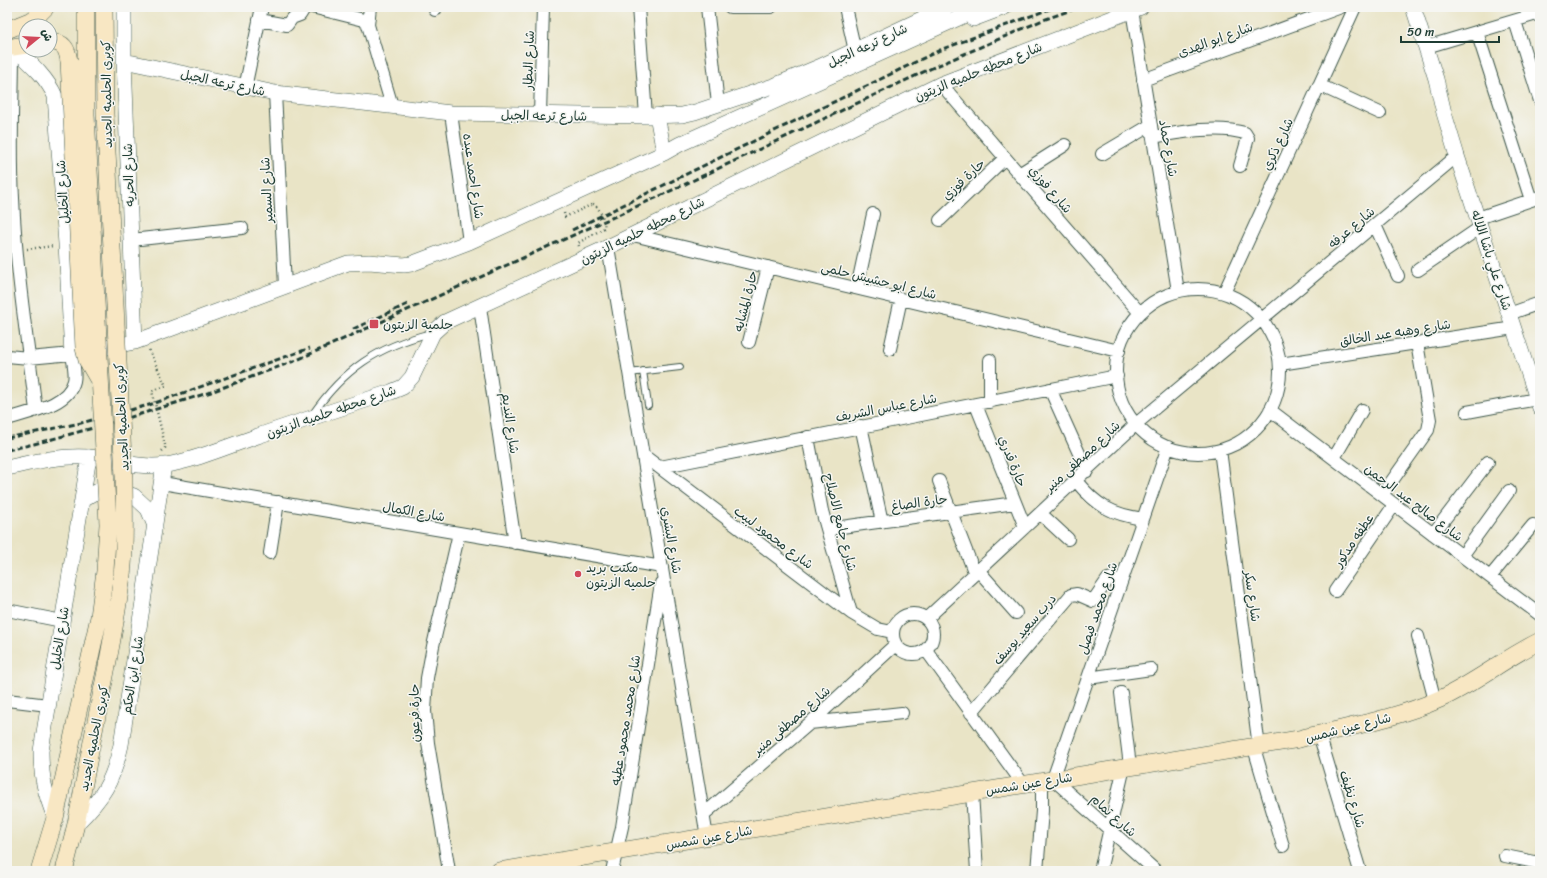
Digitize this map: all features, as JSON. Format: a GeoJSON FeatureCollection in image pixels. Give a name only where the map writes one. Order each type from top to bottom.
{"type":"FeatureCollection","features":[{"type":"Feature","properties":{"kind":"main road"},"geometry":{"type":"LineString","coordinates":[[7,30],[34,19],[46,7]]}},
{"type":"Feature","properties":{"kind":"main road","name":"كوبرى الحلميه الجديد"},"geometry":{"type":"LineString","coordinates":[[55,818],[99,617],[105,571],[108,524],[99,381],[86,115],[86,7]]}},
{"type":"Feature","properties":{"kind":"main road","name":"كوبرى الحلميه الجديد"},"geometry":{"type":"LineString","coordinates":[[76,824],[116,621],[122,574],[125,525],[124,477],[105,114],[104,7]]}},
{"type":"Feature","properties":{"kind":"main road"},"geometry":{"type":"LineString","coordinates":[[58,42],[61,43],[68,51],[69,61],[84,348],[89,366],[99,381]]}},
{"type":"Feature","properties":{"kind":"main road","name":"شارع عين شمس"},"geometry":{"type":"LineString","coordinates":[[499,871],[972,792],[1256,747],[1375,722],[1435,701],[1473,682],[1540,641]]}},
{"type":"Feature","properties":{"kind":"main road"},"geometry":{"type":"LineString","coordinates":[[39,871],[55,818]]}},
{"type":"Feature","properties":{"kind":"main road"},"geometry":{"type":"LineString","coordinates":[[64,871],[76,824]]}},
{"type":"Feature","properties":{"kind":"street","name":"شارع الحريه"},"geometry":{"type":"LineString","coordinates":[[124,7],[124,61],[135,342]]}},
{"type":"Feature","properties":{"kind":"street"},"geometry":{"type":"LineString","coordinates":[[245,88],[262,7]]}},
{"type":"Feature","properties":{"kind":"street"},"geometry":{"type":"LineString","coordinates":[[259,20],[286,25],[292,18],[299,17],[305,7]]}},
{"type":"Feature","properties":{"kind":"street"},"geometry":{"type":"LineString","coordinates":[[312,7],[368,21]]}},
{"type":"Feature","properties":{"kind":"street"},"geometry":{"type":"LineString","coordinates":[[370,7],[368,21],[369,30],[392,106]]}},
{"type":"Feature","properties":{"kind":"street","name":"شارع البطار"},"geometry":{"type":"LineString","coordinates":[[540,115],[543,7]]}},
{"type":"Feature","properties":{"kind":"street"},"geometry":{"type":"LineString","coordinates":[[638,7],[652,116],[664,153]]}},
{"type":"Feature","properties":{"kind":"street"},"geometry":{"type":"LineString","coordinates":[[707,7],[718,104]]}},
{"type":"Feature","properties":{"kind":"street"},"geometry":{"type":"LineString","coordinates":[[730,7],[771,7]]}},
{"type":"Feature","properties":{"kind":"street"},"geometry":{"type":"LineString","coordinates":[[845,7],[855,51]]}},
{"type":"Feature","properties":{"kind":"street","name":"شارع ترعه الجبل"},"geometry":{"type":"LineString","coordinates":[[124,61],[245,88],[275,93],[451,113],[652,116],[682,115],[776,85],[855,51],[947,7]]}},
{"type":"Feature","properties":{"kind":"street","name":"شارع ترعه الجبل"},"geometry":{"type":"LineString","coordinates":[[899,45],[922,39],[1005,7]]}},
{"type":"Feature","properties":{"kind":"street","name":"شارع ابو الهدى"},"geometry":{"type":"LineString","coordinates":[[1144,80],[1341,7]]}},
{"type":"Feature","properties":{"kind":"street","name":"شارع ذكري"},"geometry":{"type":"LineString","coordinates":[[1224,292],[1355,7]]}},
{"type":"Feature","properties":{"kind":"street","name":"شارع علي باشا اللاله"},"geometry":{"type":"LineString","coordinates":[[1408,7],[1424,47]]}},
{"type":"Feature","properties":{"kind":"street","name":"شارع علي باشا اللاله"},"geometry":{"type":"LineString","coordinates":[[1413,7],[1457,156],[1480,222],[1538,403]]}},
{"type":"Feature","properties":{"kind":"street","name":"شارع حماد"},"geometry":{"type":"LineString","coordinates":[[1136,8],[1144,80],[1178,291]]}},
{"type":"Feature","properties":{"kind":"street","name":"شارع محطه حلميه الزيتون"},"geometry":{"type":"LineString","coordinates":[[7,468],[69,456],[89,457],[139,466],[164,465],[187,460],[390,392],[403,386],[412,377],[433,333],[445,322],[608,247],[941,84],[1136,8]]}},
{"type":"Feature","properties":{"kind":"street"},"geometry":{"type":"LineString","coordinates":[[7,356],[29,358],[72,354],[135,342],[348,263],[369,262],[404,265],[411,264],[469,242],[664,153],[680,144],[977,10]]}},
{"type":"Feature","properties":{"kind":"street"},"geometry":{"type":"LineString","coordinates":[[1424,47],[1540,13]]}},
{"type":"Feature","properties":{"kind":"street"},"geometry":{"type":"LineString","coordinates":[[1515,21],[1534,61],[1539,96]]}},
{"type":"Feature","properties":{"kind":"street"},"geometry":{"type":"LineString","coordinates":[[1418,270],[1480,222],[1536,199],[1477,32]]}},
{"type":"Feature","properties":{"kind":"street"},"geometry":{"type":"LineString","coordinates":[[15,46],[9,166],[17,250],[13,266],[29,358],[36,410]]}},
{"type":"Feature","properties":{"kind":"street","name":"شارع الخليل"},"geometry":{"type":"LineString","coordinates":[[15,46],[49,83],[56,96],[72,354]]}},
{"type":"Feature","properties":{"kind":"street","name":"شارع فوزي"},"geometry":{"type":"LineString","coordinates":[[941,84],[1140,313]]}},
{"type":"Feature","properties":{"kind":"street"},"geometry":{"type":"LineString","coordinates":[[1320,85],[1380,113]]}},
{"type":"Feature","properties":{"kind":"street","name":"شارع السمير"},"geometry":{"type":"LineString","coordinates":[[275,93],[284,286]]}},
{"type":"Feature","properties":{"kind":"street","name":"شارع احمد عبده"},"geometry":{"type":"LineString","coordinates":[[451,113],[469,242]]}},
{"type":"Feature","properties":{"kind":"street"},"geometry":{"type":"LineString","coordinates":[[1102,154],[1152,131],[1177,132],[1220,130],[1245,133],[1248,138],[1240,166]]}},
{"type":"Feature","properties":{"kind":"street"},"geometry":{"type":"LineString","coordinates":[[1018,174],[1065,145]]}},
{"type":"Feature","properties":{"kind":"street","name":"شارع عرفه"},"geometry":{"type":"LineString","coordinates":[[1262,319],[1457,156]]}},
{"type":"Feature","properties":{"kind":"street","name":"حارة فوزي"},"geometry":{"type":"LineString","coordinates":[[940,220],[1005,158]]}},
{"type":"Feature","properties":{"kind":"street"},"geometry":{"type":"LineString","coordinates":[[857,288],[872,214]]}},
{"type":"Feature","properties":{"kind":"street"},"geometry":{"type":"LineString","coordinates":[[1375,225],[1398,276]]}},
{"type":"Feature","properties":{"kind":"street"},"geometry":{"type":"LineString","coordinates":[[131,240],[242,228]]}},
{"type":"Feature","properties":{"kind":"street","name":"شارع ابو حشيش حلمى"},"geometry":{"type":"LineString","coordinates":[[633,235],[1119,351]]}},
{"type":"Feature","properties":{"kind":"street","name":"شارع البشري"},"geometry":{"type":"LineString","coordinates":[[608,247],[707,837]]}},
{"type":"Feature","properties":{"kind":"street","name":"حارة المشايه"},"geometry":{"type":"LineString","coordinates":[[749,342],[768,267]]}},
{"type":"Feature","properties":{"kind":"street"},"geometry":{"type":"LineString","coordinates":[[1201,288],[1224,292],[1251,308],[1262,319],[1271,333],[1277,348],[1280,364],[1280,380],[1276,395],[1270,410],[1257,428],[1240,441],[1220,450],[1202,453],[1185,452],[1168,447],[1156,441],[1136,424],[1123,401],[1117,376],[1119,351],[1127,331],[1140,313],[1151,303],[1178,291],[1201,288]]}},
{"type":"Feature","properties":{"kind":"street"},"geometry":{"type":"LineString","coordinates":[[890,348],[901,299]]}},
{"type":"Feature","properties":{"kind":"street","name":"شارع وهبه عبد الخالق"},"geometry":{"type":"LineString","coordinates":[[1280,364],[1417,343],[1512,321],[1540,303]]}},
{"type":"Feature","properties":{"kind":"street","name":"شارع النديم"},"geometry":{"type":"LineString","coordinates":[[480,306],[515,543]]}},
{"type":"Feature","properties":{"kind":"street","name":"شارع مصطفى منير"},"geometry":{"type":"LineString","coordinates":[[926,619],[1136,424],[1262,319]]}},
{"type":"Feature","properties":{"kind":"street"},"geometry":{"type":"LineString","coordinates":[[1382,495],[1428,430],[1430,420],[1417,343]]}},
{"type":"Feature","properties":{"kind":"street"},"geometry":{"type":"LineString","coordinates":[[7,419],[58,401],[69,393],[74,380],[72,354]]}},
{"type":"Feature","properties":{"kind":"street"},"geometry":{"type":"LineString","coordinates":[[990,360],[990,402]]}},
{"type":"Feature","properties":{"kind":"street","name":"شارع عباس الشريف"},"geometry":{"type":"LineString","coordinates":[[660,467],[808,436],[976,405],[1117,376]]}},
{"type":"Feature","properties":{"kind":"street"},"geometry":{"type":"LineString","coordinates":[[1050,389],[1087,471]]}},
{"type":"Feature","properties":{"kind":"street"},"geometry":{"type":"LineString","coordinates":[[1467,412],[1538,403]]}},
{"type":"Feature","properties":{"kind":"street","name":"حارة قدري"},"geometry":{"type":"LineString","coordinates":[[976,405],[1025,527]]}},
{"type":"Feature","properties":{"kind":"street","name":"شارع صالح عبد الرحمن"},"geometry":{"type":"LineString","coordinates":[[1270,410],[1540,616]]}},
{"type":"Feature","properties":{"kind":"street"},"geometry":{"type":"LineString","coordinates":[[1334,458],[1362,410]]}},
{"type":"Feature","properties":{"kind":"street"},"geometry":{"type":"LineString","coordinates":[[861,426],[882,522]]}},
{"type":"Feature","properties":{"kind":"street","name":"شارع جامع الاصلاح"},"geometry":{"type":"LineString","coordinates":[[808,436],[822,511],[851,613]]}},
{"type":"Feature","properties":{"kind":"street","name":"شارع محمد فيصل"},"geometry":{"type":"LineString","coordinates":[[1037,871],[1042,811],[1048,780],[1088,678],[1168,447]]}},
{"type":"Feature","properties":{"kind":"street","name":"شارع سكر"},"geometry":{"type":"LineString","coordinates":[[1220,450],[1256,747],[1283,846]]}},
{"type":"Feature","properties":{"kind":"street","name":"شارع محمود لبيب"},"geometry":{"type":"LineString","coordinates":[[643,455],[851,613],[878,629],[892,632]]}},
{"type":"Feature","properties":{"kind":"street","name":"شارع الخليل"},"geometry":{"type":"LineString","coordinates":[[55,818],[46,796],[41,774],[41,751],[89,457]]}},
{"type":"Feature","properties":{"kind":"street"},"geometry":{"type":"LineString","coordinates":[[1433,534],[1488,462]]}},
{"type":"Feature","properties":{"kind":"street","name":"شارع ابن الحكم"},"geometry":{"type":"LineString","coordinates":[[76,824],[93,808],[102,795],[116,768],[164,465]]}},
{"type":"Feature","properties":{"kind":"street"},"geometry":{"type":"LineString","coordinates":[[939,481],[976,572],[1016,613]]}},
{"type":"Feature","properties":{"kind":"street"},"geometry":{"type":"LineString","coordinates":[[1076,481],[1089,496],[1105,508],[1124,516],[1143,519]]}},
{"type":"Feature","properties":{"kind":"street","name":"شارع الكمال"},"geometry":{"type":"LineString","coordinates":[[162,483],[459,533],[662,570]]}},
{"type":"Feature","properties":{"kind":"street"},"geometry":{"type":"LineString","coordinates":[[82,500],[98,491],[117,490],[123,492],[134,496],[148,509],[155,526]]}},
{"type":"Feature","properties":{"kind":"street"},"geometry":{"type":"LineString","coordinates":[[1462,556],[1509,491]]}},
{"type":"Feature","properties":{"kind":"street"},"geometry":{"type":"LineString","coordinates":[[270,553],[278,502]]}},
{"type":"Feature","properties":{"kind":"street","name":"حارة الصاغ"},"geometry":{"type":"LineString","coordinates":[[827,530],[1015,503]]}},
{"type":"Feature","properties":{"kind":"street","name":"عطفه مدكور"},"geometry":{"type":"LineString","coordinates":[[1335,591],[1394,504]]}},
{"type":"Feature","properties":{"kind":"street"},"geometry":{"type":"LineString","coordinates":[[1040,513],[1068,539]]}},
{"type":"Feature","properties":{"kind":"street"},"geometry":{"type":"LineString","coordinates":[[1490,577],[1533,525]]}},
{"type":"Feature","properties":{"kind":"street","name":"حارة فرعون"},"geometry":{"type":"LineString","coordinates":[[449,871],[428,743],[425,711],[427,678],[433,646],[459,533]]}},
{"type":"Feature","properties":{"kind":"street","name":"شارع محمد محمود عطيه"},"geometry":{"type":"LineString","coordinates":[[612,871],[617,852],[662,570]]}},
{"type":"Feature","properties":{"kind":"street","name":"درب سعيد يوسف"},"geometry":{"type":"LineString","coordinates":[[971,713],[1071,595],[1077,594],[1093,601],[1108,579],[1112,578],[1121,582]]}},
{"type":"Feature","properties":{"kind":"street"},"geometry":{"type":"LineString","coordinates":[[7,610],[62,620]]}},
{"type":"Feature","properties":{"kind":"street"},"geometry":{"type":"LineString","coordinates":[[915,614],[926,619],[932,629],[933,635],[930,646],[921,653],[904,653],[895,645],[892,632],[898,621],[902,617],[915,614]]}},
{"type":"Feature","properties":{"kind":"street"},"geometry":{"type":"LineString","coordinates":[[1418,636],[1435,701]]}},
{"type":"Feature","properties":{"kind":"street","name":"شارع مصطفى منير"},"geometry":{"type":"LineString","coordinates":[[703,815],[810,723],[895,645]]}},
{"type":"Feature","properties":{"kind":"street"},"geometry":{"type":"LineString","coordinates":[[926,650],[1023,784]]}},
{"type":"Feature","properties":{"kind":"street"},"geometry":{"type":"LineString","coordinates":[[1088,678],[1151,669]]}},
{"type":"Feature","properties":{"kind":"street"},"geometry":{"type":"LineString","coordinates":[[1100,871],[1109,830],[1127,767],[1120,693]]}},
{"type":"Feature","properties":{"kind":"street"},"geometry":{"type":"LineString","coordinates":[[7,700],[48,705]]}},
{"type":"Feature","properties":{"kind":"street"},"geometry":{"type":"LineString","coordinates":[[810,723],[902,713]]}},
{"type":"Feature","properties":{"kind":"street","name":"شارع نظيف"},"geometry":{"type":"LineString","coordinates":[[1319,734],[1360,871]]}},
{"type":"Feature","properties":{"kind":"street","name":"شارع تمام"},"geometry":{"type":"LineString","coordinates":[[1048,780],[1156,871]]}},
{"type":"Feature","properties":{"kind":"street"},"geometry":{"type":"LineString","coordinates":[[972,792],[977,871]]}},
{"type":"Feature","properties":{"kind":"street"},"geometry":{"type":"LineString","coordinates":[[1505,856],[1540,863]]}},
{"type":"Feature","properties":{"kind":"lane"},"geometry":{"type":"LineString","coordinates":[[309,418],[324,397],[337,383],[362,362],[408,339],[433,333]]}},
{"type":"Feature","properties":{"kind":"lane"},"geometry":{"type":"LineString","coordinates":[[630,373],[680,367]]}},
{"type":"Feature","properties":{"kind":"lane"},"geometry":{"type":"LineString","coordinates":[[643,371],[648,405]]}},
{"type":"Feature","properties":{"kind":"path"},"geometry":{"type":"LineString","coordinates":[[566,217],[593,204],[596,204],[600,212],[605,224],[604,228],[578,243]]}},
{"type":"Feature","properties":{"kind":"path"},"geometry":{"type":"LineString","coordinates":[[17,250],[66,244]]}},
{"type":"Feature","properties":{"kind":"path"},"geometry":{"type":"LineString","coordinates":[[154,362],[166,386],[152,391],[165,445]]}},
{"type":"Feature","properties":{"kind":"railway"},"geometry":{"type":"LineString","coordinates":[[572,230],[940,50],[1055,7]]}},
{"type":"Feature","properties":{"kind":"railway"},"geometry":{"type":"LineString","coordinates":[[7,450],[115,422],[211,392],[297,360],[662,195],[932,68],[1043,20],[1080,7]]}},
{"type":"Feature","properties":{"kind":"railway"},"geometry":{"type":"LineString","coordinates":[[353,329],[410,303]]}},
{"type":"Feature","properties":{"kind":"railway"},"geometry":{"type":"LineString","coordinates":[[7,438],[81,423],[149,405],[310,348]]}},
{"type":"Feature","properties":{"kind":"place","name":"حلمية الزيتون"},"geometry":{"type":"Point","coordinates":[374,324]}},
{"type":"Feature","properties":{"kind":"place","name":"مكتب بريد حلميه الزيتون"},"geometry":{"type":"Point","coordinates":[578,574]}}]}
